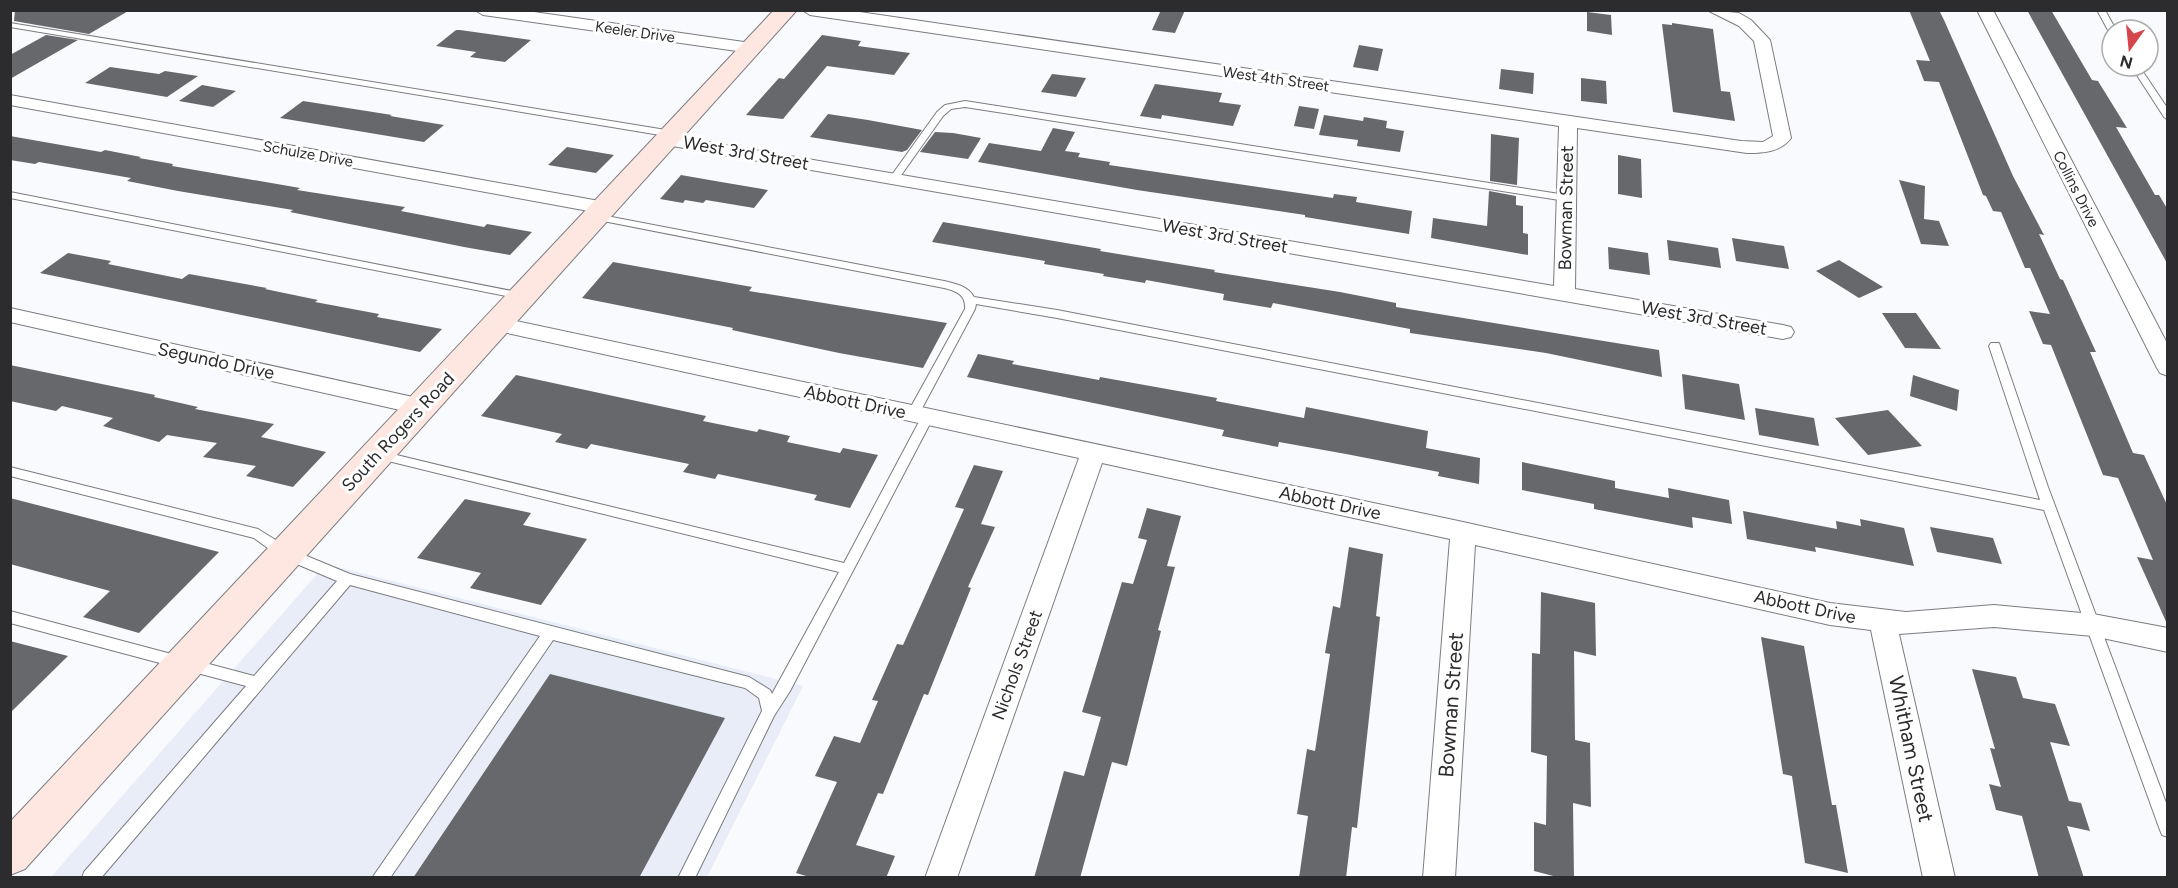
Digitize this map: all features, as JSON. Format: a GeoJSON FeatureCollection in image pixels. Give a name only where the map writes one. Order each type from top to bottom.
{"type":"FeatureCollection","features":[{"type":"Feature","properties":{"kind":"street","name":"Keeler Drive"},"geometry":{"type":"LineString","coordinates":[[483,10],[752,48]]}},
{"type":"Feature","properties":{"kind":"street","name":"South Rogers Road"},"geometry":{"type":"LineString","coordinates":[[10,854],[786,10]]}},
{"type":"Feature","properties":{"kind":"street","name":"West 4th Street"},"geometry":{"type":"LineString","coordinates":[[810,10],[1741,147],[1773,146],[1782,138],[1762,40],[1745,23],[1716,11]]}},
{"type":"Feature","properties":{"kind":"street","name":"Collins Drive"},"geometry":{"type":"LineString","coordinates":[[1985,10],[2168,368]]}},
{"type":"Feature","properties":{"kind":"street","name":"Schulze Drive"},"geometry":{"type":"LineString","coordinates":[[10,100],[600,212]]}},
{"type":"Feature","properties":{"kind":"street","name":"Bowman Street"},"geometry":{"type":"LineString","coordinates":[[1564,294],[1568,122]]}},
{"type":"Feature","properties":{"kind":"street","name":"West 3rd Street"},"geometry":{"type":"LineString","coordinates":[[669,137],[894,179],[1783,332]]}},
{"type":"Feature","properties":{"kind":"street","name":"Segundo Drive"},"geometry":{"type":"LineString","coordinates":[[10,315],[422,407]]}},
{"type":"Feature","properties":{"kind":"street","name":"Abbott Drive"},"geometry":{"type":"LineString","coordinates":[[497,324],[1463,532],[1830,614],[1906,623],[1994,616],[2093,625],[2168,640]]}},
{"type":"Feature","properties":{"kind":"street","name":"Nichols Street"},"geometry":{"type":"LineString","coordinates":[[941,878],[1093,453]]}},
{"type":"Feature","properties":{"kind":"street","name":"Bowman Street"},"geometry":{"type":"LineString","coordinates":[[1439,878],[1463,532]]}},
{"type":"Feature","properties":{"kind":"street","name":"Whitham Street"},"geometry":{"type":"LineString","coordinates":[[1883,621],[1939,878]]}},
{"type":"Feature","properties":{"kind":"lane"},"geometry":{"type":"LineString","coordinates":[[10,25],[669,137]]}},
{"type":"Feature","properties":{"kind":"lane"},"geometry":{"type":"LineString","coordinates":[[2143,78],[2168,117]]}},
{"type":"Feature","properties":{"kind":"lane"},"geometry":{"type":"LineString","coordinates":[[894,179],[940,114],[954,105],[965,104],[1566,198]]}},
{"type":"Feature","properties":{"kind":"lane"},"geometry":{"type":"LineString","coordinates":[[10,195],[523,296]]}},
{"type":"Feature","properties":{"kind":"lane"},"geometry":{"type":"LineString","coordinates":[[600,212],[931,282],[960,289],[970,300],[1057,314],[2049,506]]}},
{"type":"Feature","properties":{"kind":"lane"},"geometry":{"type":"LineString","coordinates":[[686,878],[769,711],[785,687],[848,568],[970,309],[970,300]]}},
{"type":"Feature","properties":{"kind":"lane"},"geometry":{"type":"LineString","coordinates":[[1995,346],[2049,506],[2168,830]]}},
{"type":"Feature","properties":{"kind":"lane"},"geometry":{"type":"LineString","coordinates":[[378,454],[848,568]]}},
{"type":"Feature","properties":{"kind":"lane"},"geometry":{"type":"LineString","coordinates":[[10,471],[258,534],[285,553],[347,579],[749,683],[765,694],[769,711]]}},
{"type":"Feature","properties":{"kind":"lane"},"geometry":{"type":"LineString","coordinates":[[90,878],[347,579]]}},
{"type":"Feature","properties":{"kind":"lane"},"geometry":{"type":"LineString","coordinates":[[10,617],[256,683]]}},
{"type":"Feature","properties":{"kind":"lane"},"geometry":{"type":"LineString","coordinates":[[380,878],[550,633]]}},
{"type":"Feature","properties":{"kind":"shaded area"},"geometry":{"type":"Polygon","coordinates":[[[326,564],[803,686],[707,877],[50,878],[326,564]]]}},
{"type":"Feature","properties":{"kind":"building"},"geometry":{"type":"Polygon","coordinates":[[[15,10],[130,10],[89,34],[14,21],[15,10]]]}},
{"type":"Feature","properties":{"kind":"building"},"geometry":{"type":"Polygon","coordinates":[[[1161,10],[1185,10],[1175,33],[1152,30],[1161,10]]]}},
{"type":"Feature","properties":{"kind":"building"},"geometry":{"type":"Polygon","coordinates":[[[1909,10],[1939,10],[2013,176],[2044,235],[2039,234],[2096,352],[2090,352],[2133,453],[2144,455],[2168,507],[2168,626],[2137,557],[2153,560],[2118,478],[2103,475],[2051,345],[2043,344],[2029,311],[2050,314],[2030,268],[2025,268],[2001,212],[1993,211],[1986,196],[1983,195],[1939,82],[1924,81],[1916,60],[1930,61],[1909,10]]]}},
{"type":"Feature","properties":{"kind":"building"},"geometry":{"type":"Polygon","coordinates":[[[2027,10],[2051,10],[2092,80],[2098,81],[2127,128],[2116,127],[2155,195],[2159,195],[2168,210],[2168,265],[2027,10]]]}},
{"type":"Feature","properties":{"kind":"building"},"geometry":{"type":"Polygon","coordinates":[[[1587,12],[1611,15],[1612,35],[1587,31],[1587,12]]]}},
{"type":"Feature","properties":{"kind":"building"},"geometry":{"type":"Polygon","coordinates":[[[1672,23],[1713,29],[1721,91],[1730,92],[1735,121],[1673,112],[1662,24],[1672,25],[1672,23]]]}},
{"type":"Feature","properties":{"kind":"building"},"geometry":{"type":"Polygon","coordinates":[[[456,30],[531,40],[505,62],[470,57],[476,52],[436,46],[456,30]]]}},
{"type":"Feature","properties":{"kind":"building"},"geometry":{"type":"Polygon","coordinates":[[[46,35],[78,40],[10,79],[10,55],[46,35]]]}},
{"type":"Feature","properties":{"kind":"building"},"geometry":{"type":"Polygon","coordinates":[[[822,35],[861,41],[858,46],[910,53],[894,75],[827,66],[783,119],[746,115],[779,78],[784,79],[822,35]]]}},
{"type":"Feature","properties":{"kind":"building"},"geometry":{"type":"Polygon","coordinates":[[[1359,45],[1383,49],[1378,71],[1353,67],[1359,45]]]}},
{"type":"Feature","properties":{"kind":"building"},"geometry":{"type":"Polygon","coordinates":[[[110,67],[159,74],[165,71],[198,76],[167,97],[85,83],[110,67]]]}},
{"type":"Feature","properties":{"kind":"building"},"geometry":{"type":"Polygon","coordinates":[[[1501,69],[1534,73],[1533,94],[1499,89],[1501,69]]]}},
{"type":"Feature","properties":{"kind":"building"},"geometry":{"type":"Polygon","coordinates":[[[1052,74],[1086,78],[1076,97],[1041,92],[1052,74]]]}},
{"type":"Feature","properties":{"kind":"building"},"geometry":{"type":"Polygon","coordinates":[[[1581,78],[1606,81],[1607,104],[1581,101],[1581,78]]]}},
{"type":"Feature","properties":{"kind":"building"},"geometry":{"type":"Polygon","coordinates":[[[1155,84],[1222,93],[1219,102],[1241,105],[1233,126],[1162,115],[1161,119],[1140,116],[1155,84]]]}},
{"type":"Feature","properties":{"kind":"building"},"geometry":{"type":"Polygon","coordinates":[[[202,85],[236,91],[213,107],[179,101],[202,85]]]}},
{"type":"Feature","properties":{"kind":"building"},"geometry":{"type":"Polygon","coordinates":[[[303,101],[444,125],[424,142],[280,118],[303,101]]]}},
{"type":"Feature","properties":{"kind":"building"},"geometry":{"type":"Polygon","coordinates":[[[1299,106],[1319,109],[1314,129],[1294,126],[1299,106]]]}},
{"type":"Feature","properties":{"kind":"building"},"geometry":{"type":"Polygon","coordinates":[[[828,114],[922,130],[907,150],[902,152],[810,137],[828,114]]]}},
{"type":"Feature","properties":{"kind":"building"},"geometry":{"type":"Polygon","coordinates":[[[1324,115],[1363,121],[1364,117],[1387,121],[1386,128],[1404,131],[1400,152],[1357,146],[1358,140],[1319,135],[1324,115]]]}},
{"type":"Feature","properties":{"kind":"building"},"geometry":{"type":"Polygon","coordinates":[[[1053,128],[1075,132],[1065,151],[1080,153],[1078,157],[1110,162],[1109,165],[1333,198],[1334,194],[1357,197],[1356,202],[1412,211],[1409,234],[978,162],[989,143],[1041,151],[1053,128]]]}},
{"type":"Feature","properties":{"kind":"building"},"geometry":{"type":"Polygon","coordinates":[[[935,132],[981,138],[968,159],[920,152],[935,132]]]}},
{"type":"Feature","properties":{"kind":"building"},"geometry":{"type":"Polygon","coordinates":[[[1491,134],[1519,138],[1517,185],[1490,181],[1491,134]]]}},
{"type":"Feature","properties":{"kind":"building"},"geometry":{"type":"Polygon","coordinates":[[[10,136],[101,152],[105,150],[173,164],[172,166],[300,188],[297,190],[405,207],[401,211],[484,227],[487,224],[532,232],[510,255],[464,247],[290,212],[293,210],[127,181],[131,178],[39,162],[35,164],[10,160],[10,136]]]}},
{"type":"Feature","properties":{"kind":"building"},"geometry":{"type":"Polygon","coordinates":[[[567,147],[614,155],[596,173],[548,165],[567,147]]]}},
{"type":"Feature","properties":{"kind":"building"},"geometry":{"type":"Polygon","coordinates":[[[1618,155],[1641,159],[1642,198],[1618,194],[1618,155]]]}},
{"type":"Feature","properties":{"kind":"building"},"geometry":{"type":"Polygon","coordinates":[[[681,175],[768,190],[754,208],[706,200],[703,203],[685,200],[683,203],[660,199],[681,175]]]}},
{"type":"Feature","properties":{"kind":"building"},"geometry":{"type":"Polygon","coordinates":[[[1899,180],[1925,186],[1924,219],[1939,221],[1949,246],[1921,244],[1899,180]]]}},
{"type":"Feature","properties":{"kind":"building"},"geometry":{"type":"Polygon","coordinates":[[[1489,191],[1516,196],[1516,205],[1523,206],[1523,233],[1528,234],[1528,255],[1431,238],[1433,218],[1487,226],[1489,191]]]}},
{"type":"Feature","properties":{"kind":"building"},"geometry":{"type":"Polygon","coordinates":[[[943,222],[1215,270],[1214,272],[1340,292],[1396,303],[1396,307],[1659,350],[1662,377],[1546,353],[1410,333],[1410,329],[1273,303],[1271,308],[1223,300],[1224,294],[1146,280],[1145,283],[1103,276],[1104,274],[1044,264],[1045,261],[932,242],[943,222]]]}},
{"type":"Feature","properties":{"kind":"building"},"geometry":{"type":"Polygon","coordinates":[[[1732,238],[1784,246],[1789,269],[1736,261],[1732,238]]]}},
{"type":"Feature","properties":{"kind":"building"},"geometry":{"type":"Polygon","coordinates":[[[1667,240],[1718,248],[1721,268],[1669,260],[1667,240]]]}},
{"type":"Feature","properties":{"kind":"building"},"geometry":{"type":"Polygon","coordinates":[[[1608,247],[1648,253],[1650,275],[1609,269],[1608,247]]]}},
{"type":"Feature","properties":{"kind":"building"},"geometry":{"type":"Polygon","coordinates":[[[68,253],[111,261],[108,264],[182,279],[189,274],[267,288],[265,289],[318,300],[315,302],[379,314],[377,317],[442,329],[420,352],[40,273],[68,253]]]}},
{"type":"Feature","properties":{"kind":"building"},"geometry":{"type":"Polygon","coordinates":[[[1839,260],[1883,287],[1859,298],[1816,271],[1839,260]]]}},
{"type":"Feature","properties":{"kind":"building"},"geometry":{"type":"Polygon","coordinates":[[[613,262],[752,287],[749,291],[947,323],[923,368],[839,353],[732,330],[733,328],[582,298],[613,262]]]}},
{"type":"Feature","properties":{"kind":"building"},"geometry":{"type":"Polygon","coordinates":[[[1882,313],[1916,313],[1941,349],[1905,348],[1882,313]]]}},
{"type":"Feature","properties":{"kind":"building"},"geometry":{"type":"Polygon","coordinates":[[[978,354],[1014,361],[1012,364],[1217,398],[1216,401],[1304,418],[1306,407],[1428,431],[1426,448],[1480,458],[1479,484],[1438,476],[1439,472],[1346,454],[1279,442],[1278,447],[1222,436],[1224,430],[967,377],[978,354]]]}},
{"type":"Feature","properties":{"kind":"building"},"geometry":{"type":"Polygon","coordinates":[[[10,365],[155,395],[154,397],[198,407],[195,409],[274,424],[261,437],[326,452],[293,487],[246,476],[256,466],[203,457],[217,443],[167,435],[159,442],[103,426],[113,418],[62,406],[56,411],[10,401],[10,365]]]}},
{"type":"Feature","properties":{"kind":"building"},"geometry":{"type":"Polygon","coordinates":[[[1682,374],[1739,384],[1745,420],[1685,409],[1682,374]]]}},
{"type":"Feature","properties":{"kind":"building"},"geometry":{"type":"Polygon","coordinates":[[[516,375],[706,416],[703,421],[790,436],[787,442],[840,453],[843,448],[878,455],[850,508],[814,500],[817,495],[718,474],[715,479],[683,472],[689,464],[591,444],[587,449],[555,442],[562,434],[481,416],[516,375]]]}},
{"type":"Feature","properties":{"kind":"building"},"geometry":{"type":"Polygon","coordinates":[[[1913,375],[1959,390],[1957,411],[1910,396],[1913,375]]]}},
{"type":"Feature","properties":{"kind":"building"},"geometry":{"type":"Polygon","coordinates":[[[1755,408],[1814,418],[1819,446],[1759,435],[1755,408]]]}},
{"type":"Feature","properties":{"kind":"building"},"geometry":{"type":"Polygon","coordinates":[[[1888,410],[1922,446],[1868,455],[1835,418],[1888,410]]]}},
{"type":"Feature","properties":{"kind":"building"},"geometry":{"type":"Polygon","coordinates":[[[1522,462],[1615,481],[1615,488],[1669,498],[1668,488],[1729,500],[1732,524],[1692,517],[1693,528],[1594,509],[1594,504],[1522,490],[1522,462]]]}},
{"type":"Feature","properties":{"kind":"building"},"geometry":{"type":"Polygon","coordinates":[[[974,465],[1003,471],[981,524],[995,527],[968,587],[971,588],[928,695],[924,694],[883,794],[878,793],[856,845],[895,856],[886,878],[813,878],[796,873],[837,782],[815,776],[834,736],[860,743],[878,701],[872,700],[897,644],[903,645],[964,509],[955,507],[974,465]]]}},
{"type":"Feature","properties":{"kind":"building"},"geometry":{"type":"Polygon","coordinates":[[[10,498],[219,552],[139,633],[83,617],[110,591],[10,564],[10,498]]]}},
{"type":"Feature","properties":{"kind":"building"},"geometry":{"type":"Polygon","coordinates":[[[465,499],[531,513],[523,525],[587,539],[541,605],[470,588],[481,573],[417,558],[465,499]]]}},
{"type":"Feature","properties":{"kind":"building"},"geometry":{"type":"Polygon","coordinates":[[[1147,508],[1181,516],[1167,566],[1175,567],[1127,766],[1112,762],[1080,878],[1034,878],[1064,771],[1084,776],[1101,717],[1082,712],[1122,582],[1133,584],[1147,540],[1138,538],[1147,508]]]}},
{"type":"Feature","properties":{"kind":"building"},"geometry":{"type":"Polygon","coordinates":[[[1743,511],[1837,529],[1836,521],[1861,526],[1860,519],[1904,528],[1914,566],[1815,547],[1816,552],[1747,539],[1743,511]]]}},
{"type":"Feature","properties":{"kind":"building"},"geometry":{"type":"Polygon","coordinates":[[[1930,527],[1993,538],[2002,564],[1937,552],[1930,527]]]}},
{"type":"Feature","properties":{"kind":"building"},"geometry":{"type":"Polygon","coordinates":[[[1349,547],[1383,554],[1376,616],[1380,617],[1357,828],[1352,827],[1346,878],[1299,878],[1308,816],[1297,814],[1307,749],[1315,751],[1330,654],[1325,653],[1333,606],[1340,608],[1349,547]]]}},
{"type":"Feature","properties":{"kind":"building"},"geometry":{"type":"Polygon","coordinates":[[[1541,592],[1595,603],[1596,656],[1574,651],[1575,740],[1590,743],[1591,807],[1573,803],[1574,878],[1561,878],[1534,871],[1534,822],[1546,825],[1547,756],[1531,752],[1532,653],[1540,654],[1541,592]]]}},
{"type":"Feature","properties":{"kind":"building"},"geometry":{"type":"Polygon","coordinates":[[[1761,637],[1804,646],[1832,805],[1836,805],[1848,873],[1805,863],[1792,776],[1783,774],[1761,637]]]}},
{"type":"Feature","properties":{"kind":"building"},"geometry":{"type":"Polygon","coordinates":[[[10,641],[68,656],[10,713],[10,641]]]}},
{"type":"Feature","properties":{"kind":"building"},"geometry":{"type":"Polygon","coordinates":[[[1972,669],[2016,677],[2023,698],[2055,704],[2070,746],[2050,742],[2069,801],[2081,803],[2090,831],[2067,826],[2084,878],[2039,878],[2022,816],[1996,810],[1989,784],[2001,787],[1990,748],[1995,749],[1972,669]]]}},
{"type":"Feature","properties":{"kind":"building"},"geometry":{"type":"Polygon","coordinates":[[[550,674],[725,718],[639,878],[413,878],[550,674]]]}}]}
